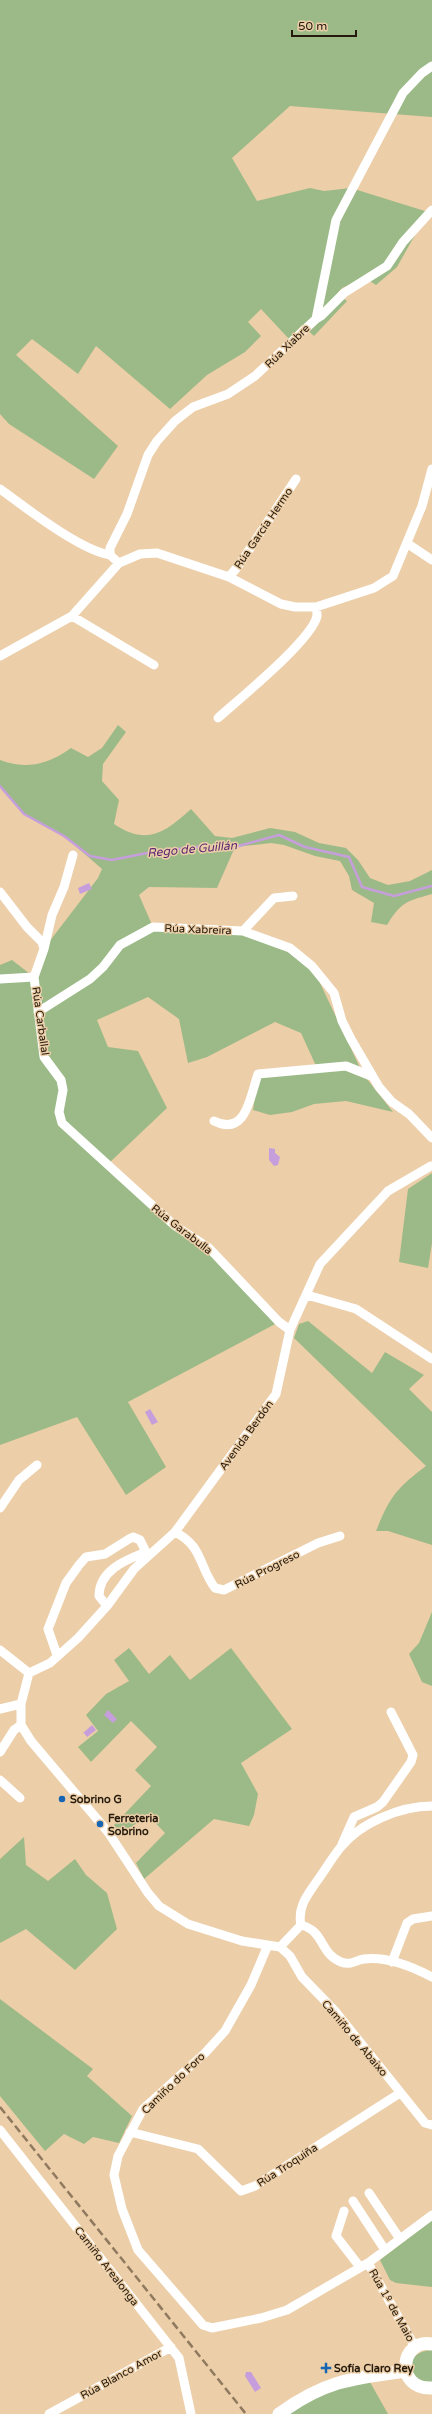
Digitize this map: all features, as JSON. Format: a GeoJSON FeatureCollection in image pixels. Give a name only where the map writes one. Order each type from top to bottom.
{"type":"FeatureCollection","features":[{"type":"Feature","properties":{"kind":"street","name":"Rúa Xiabre"},"geometry":{"type":"LineString","coordinates":[[110,555],[110,548],[127,514],[148,456],[157,441],[175,421],[193,407],[228,394],[255,376],[316,319],[336,220],[403,93],[432,66]]}},
{"type":"Feature","properties":{"kind":"street"},"geometry":{"type":"LineString","coordinates":[[316,319],[321,316],[344,293],[387,266],[403,242],[432,210]]}},
{"type":"Feature","properties":{"kind":"street","name":"Rúa García Hermo"},"geometry":{"type":"LineString","coordinates":[[0,656],[72,616],[119,563],[140,554],[157,553],[229,576],[281,604],[295,607],[316,607],[374,588],[390,579],[408,544],[422,506],[432,469]]}},
{"type":"Feature","properties":{"kind":"street","name":"Rúa García Hermo"},"geometry":{"type":"LineString","coordinates":[[229,576],[239,565],[296,479]]}},
{"type":"Feature","properties":{"kind":"street"},"geometry":{"type":"LineString","coordinates":[[0,489],[49,524],[97,551],[110,555],[119,563]]}},
{"type":"Feature","properties":{"kind":"street"},"geometry":{"type":"LineString","coordinates":[[408,544],[432,560]]}},
{"type":"Feature","properties":{"kind":"street"},"geometry":{"type":"LineString","coordinates":[[218,718],[274,669],[298,642],[313,625],[317,616],[316,607]]}},
{"type":"Feature","properties":{"kind":"street"},"geometry":{"type":"LineString","coordinates":[[72,616],[154,665]]}},
{"type":"Feature","properties":{"kind":"street","name":"Rúa Carballal"},"geometry":{"type":"LineString","coordinates":[[70,1133],[62,1123],[59,1112],[63,1090],[61,1080],[44,1057],[34,977],[44,949],[52,915],[64,887],[73,854]]}},
{"type":"Feature","properties":{"kind":"street"},"geometry":{"type":"LineString","coordinates":[[0,892],[27,927],[42,942],[44,949]]}},
{"type":"Feature","properties":{"kind":"street","name":"Rúa Xabreira"},"geometry":{"type":"LineString","coordinates":[[243,931],[274,898],[293,896]]}},
{"type":"Feature","properties":{"kind":"street","name":"Rúa Xabreira"},"geometry":{"type":"LineString","coordinates":[[38,1012],[90,979],[103,967],[120,945],[153,927],[243,931],[290,948],[312,966],[334,993],[342,1021],[371,1076],[392,1102],[409,1114],[432,1138]]}},
{"type":"Feature","properties":{"kind":"street"},"geometry":{"type":"LineString","coordinates":[[0,979],[34,977]]}},
{"type":"Feature","properties":{"kind":"street","name":"Rúa Xabreira"},"geometry":{"type":"LineString","coordinates":[[214,1121],[222,1125],[235,1125],[242,1119],[258,1074],[346,1066],[371,1076]]}},
{"type":"Feature","properties":{"kind":"street","name":"Rúa Garabulla"},"geometry":{"type":"LineString","coordinates":[[70,1133],[123,1177],[174,1225],[209,1248],[279,1322],[290,1330]]}},
{"type":"Feature","properties":{"kind":"street","name":"Avenida Berdón"},"geometry":{"type":"LineString","coordinates":[[29,1673],[50,1663],[57,1655],[78,1638],[107,1606],[122,1584],[148,1554],[175,1532],[276,1394],[290,1330],[320,1264],[388,1191],[432,1166]]}},
{"type":"Feature","properties":{"kind":"street"},"geometry":{"type":"LineString","coordinates":[[307,1295],[356,1309],[432,1359]]}},
{"type":"Feature","properties":{"kind":"street"},"geometry":{"type":"LineString","coordinates":[[0,1508],[19,1480],[37,1465]]}},
{"type":"Feature","properties":{"kind":"street","name":"Rúa Progreso"},"geometry":{"type":"LineString","coordinates":[[175,1532],[183,1536],[197,1549],[215,1588],[224,1590],[318,1543],[340,1536]]}},
{"type":"Feature","properties":{"kind":"street"},"geometry":{"type":"LineString","coordinates":[[57,1655],[48,1629],[66,1583],[78,1565],[86,1557],[105,1554],[133,1537],[140,1540],[148,1554],[132,1556],[113,1568],[99,1590],[99,1596],[107,1606]]}},
{"type":"Feature","properties":{"kind":"street"},"geometry":{"type":"LineString","coordinates":[[0,1650],[29,1673],[21,1704],[21,1725],[30,1741],[104,1826],[148,1893],[159,1906],[188,1924],[242,1941],[280,1947],[300,1925],[299,1917],[303,1902],[340,1847],[354,1817],[377,1807],[383,1802],[408,1769],[413,1755],[391,1712]]}},
{"type":"Feature","properties":{"kind":"street"},"geometry":{"type":"LineString","coordinates":[[0,1709],[21,1704]]}},
{"type":"Feature","properties":{"kind":"street"},"geometry":{"type":"LineString","coordinates":[[0,1752],[14,1730],[21,1725]]}},
{"type":"Feature","properties":{"kind":"street"},"geometry":{"type":"LineString","coordinates":[[0,1780],[20,1798]]}},
{"type":"Feature","properties":{"kind":"street"},"geometry":{"type":"LineString","coordinates":[[340,1847],[353,1835],[388,1814],[432,1806]]}},
{"type":"Feature","properties":{"kind":"street"},"geometry":{"type":"LineString","coordinates":[[377,1807],[388,1814]]}},
{"type":"Feature","properties":{"kind":"street"},"geometry":{"type":"LineString","coordinates":[[392,1962],[407,1923],[413,1919],[432,1916]]}},
{"type":"Feature","properties":{"kind":"street"},"geometry":{"type":"LineString","coordinates":[[300,1925],[316,1932],[327,1954],[341,1962],[357,1963],[363,1959],[392,1962],[432,1977]]}},
{"type":"Feature","properties":{"kind":"street","name":"Camiño do Foro"},"geometry":{"type":"LineString","coordinates":[[268,1945],[249,1990],[225,2031],[205,2053],[143,2109],[130,2132],[118,2156],[114,2175],[123,2213],[138,2250],[203,2325],[212,2328],[261,2318],[287,2310],[360,2267]]}},
{"type":"Feature","properties":{"kind":"street","name":"Camiño de Abaixo"},"geometry":{"type":"LineString","coordinates":[[280,1947],[290,1956],[302,1977],[334,2011],[425,2123],[432,2125]]}},
{"type":"Feature","properties":{"kind":"street","name":"Rúa Troquiña"},"geometry":{"type":"LineString","coordinates":[[130,2132],[198,2149],[241,2191],[255,2186],[400,2093]]}},
{"type":"Feature","properties":{"kind":"street","name":"Camiño Arealonga"},"geometry":{"type":"LineString","coordinates":[[0,2130],[179,2358],[190,2414]]}},
{"type":"Feature","properties":{"kind":"street"},"geometry":{"type":"LineString","coordinates":[[369,2193],[400,2239]]}},
{"type":"Feature","properties":{"kind":"street"},"geometry":{"type":"LineString","coordinates":[[353,2201],[385,2250]]}},
{"type":"Feature","properties":{"kind":"street"},"geometry":{"type":"LineString","coordinates":[[344,2211],[336,2236],[360,2267],[432,2215]]}},
{"type":"Feature","properties":{"kind":"street","name":"Rúa 1º de Maio"},"geometry":{"type":"LineString","coordinates":[[368,2262],[415,2348]]}},
{"type":"Feature","properties":{"kind":"street"},"geometry":{"type":"LineString","coordinates":[[430,2390],[413,2383],[406,2371],[406,2359],[415,2348],[421,2344],[432,2344]]}},
{"type":"Feature","properties":{"kind":"street","name":"Rúa Blanco Amor"},"geometry":{"type":"LineString","coordinates":[[49,2414],[171,2347]]}},
{"type":"Feature","properties":{"kind":"street"},"geometry":{"type":"LineString","coordinates":[[279,2414],[304,2396],[330,2384],[406,2371]]}},
{"type":"Feature","properties":{"kind":"green space"},"geometry":{"type":"Polygon","coordinates":[[[0,0],[432,0],[432,117],[290,106],[232,158],[257,201],[310,188],[324,191],[351,188],[428,212],[397,267],[376,285],[365,278],[342,288],[337,294],[347,301],[314,336],[302,325],[289,339],[261,309],[248,322],[261,336],[245,352],[207,375],[170,409],[96,346],[78,374],[32,339],[16,355],[118,446],[94,479],[9,424],[0,414],[0,0]]]}},
{"type":"Feature","properties":{"kind":"green space"},"geometry":{"type":"Polygon","coordinates":[[[118,725],[126,732],[103,764],[102,781],[119,800],[114,824],[125,831],[146,835],[155,834],[172,825],[191,809],[215,836],[232,838],[270,828],[295,832],[319,843],[346,848],[358,860],[370,878],[388,885],[410,881],[432,870],[432,894],[405,904],[396,911],[387,925],[371,922],[374,903],[352,890],[349,876],[340,861],[315,856],[284,845],[271,843],[235,847],[217,888],[149,887],[139,895],[153,927],[235,930],[268,940],[312,966],[363,1074],[393,1112],[346,1101],[314,1104],[292,1112],[270,1115],[253,1110],[258,1074],[317,1068],[301,1033],[275,1022],[207,1057],[188,1063],[179,1019],[148,997],[97,1020],[108,1047],[138,1051],[167,1108],[108,1164],[147,1201],[209,1248],[279,1322],[128,1402],[166,1467],[126,1495],[77,1417],[0,1445],[0,965],[12,960],[34,977],[49,942],[98,878],[102,869],[64,836],[24,814],[0,786],[0,760],[19,765],[37,764],[63,754],[71,748],[88,757],[102,748],[118,725]]]}},
{"type":"Feature","properties":{"kind":"green space"},"geometry":{"type":"Polygon","coordinates":[[[432,1173],[432,1243],[428,1268],[399,1262],[408,1189],[432,1173]]]}},
{"type":"Feature","properties":{"kind":"green space"},"geometry":{"type":"Polygon","coordinates":[[[308,1321],[372,1373],[385,1352],[424,1375],[409,1389],[432,1412],[432,1545],[388,1531],[376,1531],[390,1501],[395,1494],[426,1466],[294,1338],[299,1324],[308,1321]]]}},
{"type":"Feature","properties":{"kind":"green space"},"geometry":{"type":"Polygon","coordinates":[[[432,1612],[432,1686],[422,1682],[409,1654],[419,1643],[432,1612]]]}},
{"type":"Feature","properties":{"kind":"green space"},"geometry":{"type":"Polygon","coordinates":[[[129,1648],[149,1674],[170,1655],[190,1680],[231,1648],[292,1729],[241,1763],[258,1794],[254,1815],[249,1826],[214,1819],[144,1879],[136,1863],[165,1833],[148,1815],[120,1835],[114,1825],[151,1786],[135,1770],[157,1747],[131,1721],[91,1762],[78,1747],[98,1731],[86,1715],[106,1694],[129,1681],[114,1660],[129,1648]]]}},
{"type":"Feature","properties":{"kind":"green space"},"geometry":{"type":"Polygon","coordinates":[[[24,1837],[26,1865],[48,1881],[75,1859],[86,1875],[107,1893],[117,1929],[75,1970],[26,1929],[0,1943],[0,1859],[24,1837]]]}},
{"type":"Feature","properties":{"kind":"green space"},"geometry":{"type":"Polygon","coordinates":[[[0,1999],[93,2069],[87,2076],[132,2116],[119,2143],[93,2137],[84,2144],[64,2134],[45,2151],[0,2096],[0,1999]]]}},
{"type":"Feature","properties":{"kind":"green space"},"geometry":{"type":"Polygon","coordinates":[[[432,2220],[432,2287],[396,2283],[390,2280],[380,2260],[432,2220]]]}},
{"type":"Feature","properties":{"kind":"green space"},"geometry":{"type":"Polygon","coordinates":[[[432,2350],[432,2382],[424,2381],[417,2378],[413,2373],[411,2368],[412,2362],[415,2356],[422,2352],[432,2350]]]}},
{"type":"Feature","properties":{"kind":"green space"},"geometry":{"type":"Polygon","coordinates":[[[370,2382],[388,2414],[286,2414],[324,2391],[370,2382]]]}},
{"type":"Feature","properties":{"kind":"shaded area"},"geometry":{"type":"Polygon","coordinates":[[[89,883],[92,889],[80,894],[78,888],[89,883]]]}},
{"type":"Feature","properties":{"kind":"shaded area"},"geometry":{"type":"Polygon","coordinates":[[[269,1148],[275,1149],[275,1153],[280,1157],[278,1165],[274,1166],[269,1160],[269,1148]]]}},
{"type":"Feature","properties":{"kind":"shaded area"},"geometry":{"type":"Polygon","coordinates":[[[150,1409],[158,1422],[152,1425],[145,1412],[150,1409]]]}},
{"type":"Feature","properties":{"kind":"shaded area"},"geometry":{"type":"Polygon","coordinates":[[[108,1710],[117,1719],[113,1723],[104,1715],[108,1710]]]}},
{"type":"Feature","properties":{"kind":"shaded area"},"geometry":{"type":"Polygon","coordinates":[[[92,1725],[96,1730],[87,1737],[84,1733],[82,1734],[92,1725]]]}},
{"type":"Feature","properties":{"kind":"shaded area"},"geometry":{"type":"Polygon","coordinates":[[[246,2372],[251,2372],[261,2388],[255,2392],[245,2376],[246,2372]]]}},
{"type":"Feature","properties":{"kind":"waterway","name":"Rego de Guillán"},"geometry":{"type":"LineString","coordinates":[[0,786],[24,814],[64,836],[90,856],[112,860],[157,851],[208,846],[235,847],[279,835],[305,847],[349,857],[362,887],[394,896],[432,886]]}},
{"type":"Feature","properties":{"kind":"railway"},"geometry":{"type":"LineString","coordinates":[[0,2107],[246,2414]]}},
{"type":"Feature","properties":{"kind":"place","name":"Sobrino G"},"geometry":{"type":"Point","coordinates":[62,1799]}},
{"type":"Feature","properties":{"kind":"place","name":"Ferreteria Sobrino"},"geometry":{"type":"Point","coordinates":[100,1824]}},
{"type":"Feature","properties":{"kind":"place","name":"Sofía Claro Rey"},"geometry":{"type":"Point","coordinates":[326,2368]}}]}
